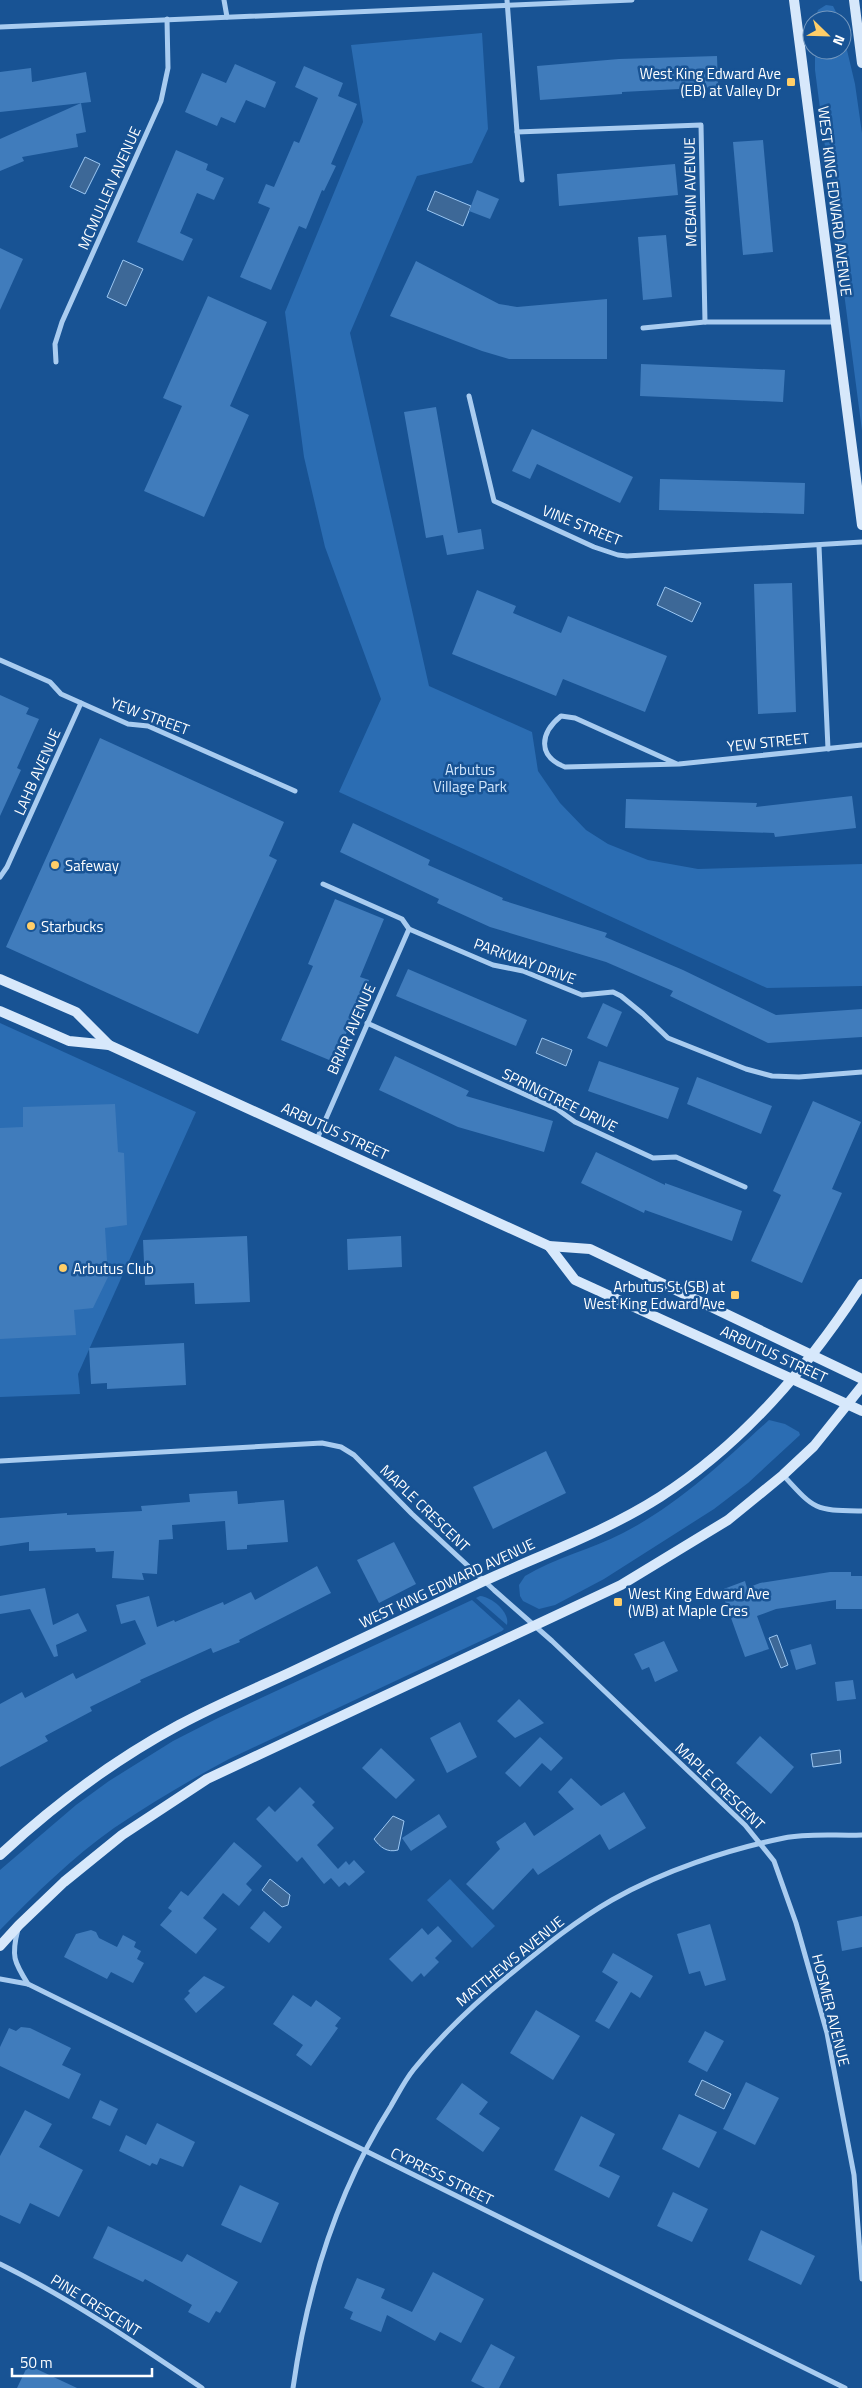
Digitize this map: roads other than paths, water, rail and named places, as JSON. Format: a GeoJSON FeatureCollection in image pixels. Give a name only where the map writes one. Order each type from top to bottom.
{"type":"FeatureCollection","features":[{"type":"Feature","properties":{"kind":"main road","name":"WEST KING EDWARD AVENUE"},"geometry":{"type":"LineString","coordinates":[[794,0],[834,322],[862,525]]}},
{"type":"Feature","properties":{"kind":"main road"},"geometry":{"type":"LineString","coordinates":[[854,0],[862,63]]}},
{"type":"Feature","properties":{"kind":"main road","name":"ARBUTUS STREET"},"geometry":{"type":"LineString","coordinates":[[0,978],[76,1012],[109,1045]]}},
{"type":"Feature","properties":{"kind":"main road","name":"ARBUTUS STREET"},"geometry":{"type":"LineString","coordinates":[[0,1011],[69,1041],[109,1045],[549,1246],[590,1249],[862,1379]]}},
{"type":"Feature","properties":{"kind":"main road","name":"ARBUTUS STREET"},"geometry":{"type":"LineString","coordinates":[[549,1246],[575,1280],[862,1411]]}},
{"type":"Feature","properties":{"kind":"main road","name":"WEST KING EDWARD AVENUE"},"geometry":{"type":"LineString","coordinates":[[0,1855],[39,1820],[78,1790],[178,1725],[484,1581],[618,1521],[661,1496],[721,1452],[792,1379],[812,1355],[862,1284]]}},
{"type":"Feature","properties":{"kind":"main road"},"geometry":{"type":"LineString","coordinates":[[0,1946],[64,1882],[122,1834],[207,1780],[536,1626],[621,1584],[676,1553],[728,1520],[783,1475],[814,1446],[862,1386]]}},
{"type":"Feature","properties":{"kind":"street"},"geometry":{"type":"LineString","coordinates":[[224,0],[227,17]]}},
{"type":"Feature","properties":{"kind":"street"},"geometry":{"type":"LineString","coordinates":[[507,0],[522,180]]}},
{"type":"Feature","properties":{"kind":"street"},"geometry":{"type":"LineString","coordinates":[[0,27],[508,7],[632,0]]}},
{"type":"Feature","properties":{"kind":"street","name":"MCMULLEN AVENUE"},"geometry":{"type":"LineString","coordinates":[[56,362],[55,344],[62,322],[161,101],[168,68],[167,19]]}},
{"type":"Feature","properties":{"kind":"street","name":"MCBAIN AVENUE"},"geometry":{"type":"LineString","coordinates":[[517,132],[701,125],[705,322]]}},
{"type":"Feature","properties":{"kind":"street"},"geometry":{"type":"LineString","coordinates":[[643,328],[705,322],[834,322]]}},
{"type":"Feature","properties":{"kind":"street","name":"VINE STREET"},"geometry":{"type":"LineString","coordinates":[[469,396],[494,501],[594,547],[627,556],[862,542]]}},
{"type":"Feature","properties":{"kind":"street"},"geometry":{"type":"LineString","coordinates":[[820,546],[828,748]]}},
{"type":"Feature","properties":{"kind":"street","name":"YEW STREET"},"geometry":{"type":"LineString","coordinates":[[0,660],[50,682],[61,694],[128,724],[148,726],[295,791]]}},
{"type":"Feature","properties":{"kind":"street","name":"LAHB AVENUE"},"geometry":{"type":"LineString","coordinates":[[0,877],[7,867],[82,703]]}},
{"type":"Feature","properties":{"kind":"street","name":"YEW STREET"},"geometry":{"type":"LineString","coordinates":[[677,764],[575,718],[561,716],[550,725],[544,742],[547,754],[556,764],[566,767],[677,764],[862,745]]}},
{"type":"Feature","properties":{"kind":"street","name":"PARKWAY DRIVE"},"geometry":{"type":"LineString","coordinates":[[323,884],[402,918],[409,929],[493,965],[523,971],[582,995],[613,992],[636,1008],[668,1038],[746,1069],[772,1076],[799,1077],[862,1072]]}},
{"type":"Feature","properties":{"kind":"street","name":"BRIAR AVENUE"},"geometry":{"type":"LineString","coordinates":[[316,1139],[409,929]]}},
{"type":"Feature","properties":{"kind":"street","name":"SPRINGTREE DRIVE"},"geometry":{"type":"LineString","coordinates":[[367,1023],[557,1109],[575,1122],[653,1158],[676,1157],[745,1187]]}},
{"type":"Feature","properties":{"kind":"street","name":"MAPLE CRESCENT"},"geometry":{"type":"LineString","coordinates":[[0,1461],[322,1443],[341,1447],[354,1455],[484,1581],[536,1626],[762,1843]]}},
{"type":"Feature","properties":{"kind":"street"},"geometry":{"type":"LineString","coordinates":[[783,1475],[814,1506],[823,1510],[862,1511]]}},
{"type":"Feature","properties":{"kind":"street","name":"MATTHEWS AVENUE"},"geometry":{"type":"LineString","coordinates":[[294,2388],[312,2291],[334,2220],[364,2151],[414,2070],[475,2003],[558,1935],[613,1900],[677,1870],[762,1843],[789,1837],[862,1835]]}},
{"type":"Feature","properties":{"kind":"street","name":"HOSMER AVENUE"},"geometry":{"type":"LineString","coordinates":[[762,1843],[774,1861],[796,1922],[827,2033],[854,2175],[862,2279]]}},
{"type":"Feature","properties":{"kind":"street"},"geometry":{"type":"LineString","coordinates":[[19,1925],[13,1949],[14,1960],[28,1984]]}},
{"type":"Feature","properties":{"kind":"street","name":"CYPRESS STREET"},"geometry":{"type":"LineString","coordinates":[[0,1979],[28,1984],[845,2388]]}},
{"type":"Feature","properties":{"kind":"street","name":"PINE CRESCENT"},"geometry":{"type":"LineString","coordinates":[[0,2264],[31,2280],[129,2339],[202,2388]]}},
{"type":"Feature","properties":{"kind":"place","name":"West King Edward Ave (EB) at Valley Dr"},"geometry":{"type":"Point","coordinates":[791,82]}},
{"type":"Feature","properties":{"kind":"place","name":"Safeway"},"geometry":{"type":"Point","coordinates":[55,865]}},
{"type":"Feature","properties":{"kind":"place","name":"Starbucks"},"geometry":{"type":"Point","coordinates":[31,926]}},
{"type":"Feature","properties":{"kind":"place","name":"Arbutus Club"},"geometry":{"type":"Point","coordinates":[63,1268]}},
{"type":"Feature","properties":{"kind":"place","name":"Arbutus St (SB) at West King Edward Ave"},"geometry":{"type":"Point","coordinates":[735,1295]}},
{"type":"Feature","properties":{"kind":"place","name":"West King Edward Ave (WB) at Maple Cres"},"geometry":{"type":"Point","coordinates":[618,1602]}},
{"type":"Feature","properties":{"kind":"park label","name":"Arbutus Village Park"},"geometry":{"type":"Point","coordinates":[470,778]}}]}
